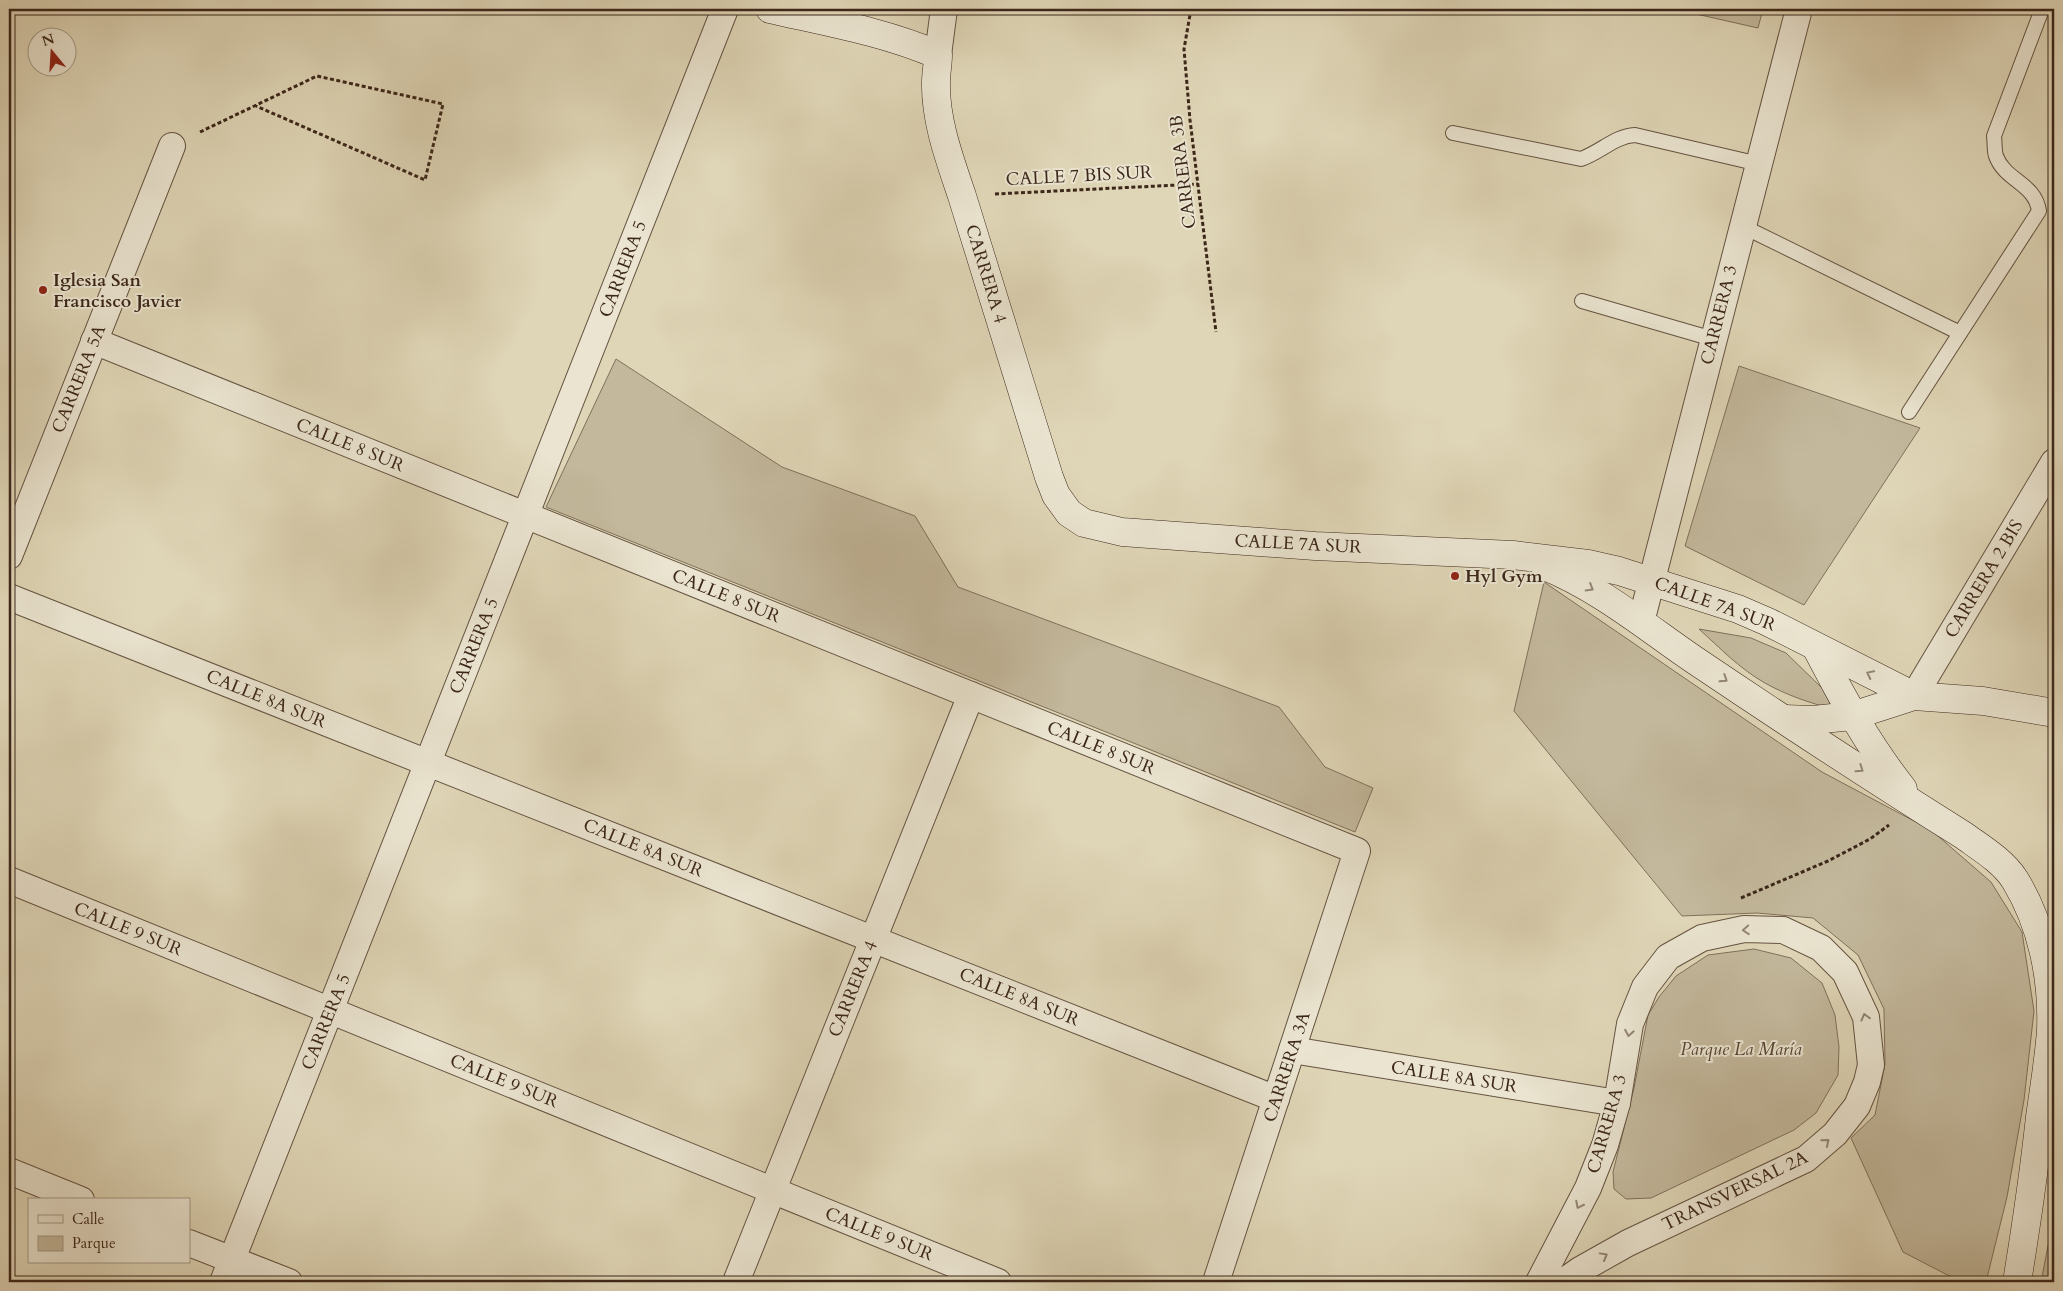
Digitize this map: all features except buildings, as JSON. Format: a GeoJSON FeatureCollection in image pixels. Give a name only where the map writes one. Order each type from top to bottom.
{"type":"FeatureCollection","features":[{"type":"Feature","properties":{"kind":"street","name":"CARRERA 5"},"geometry":{"type":"LineString","coordinates":[[228,1271],[725,9]]}},
{"type":"Feature","properties":{"kind":"street"},"geometry":{"type":"LineString","coordinates":[[770,9],[882,35],[910,43],[938,55]]}},
{"type":"Feature","properties":{"kind":"street","name":"CARRERA 4"},"geometry":{"type":"LineString","coordinates":[[944,9],[936,83],[939,115],[947,151],[1049,477],[1056,495],[1069,513],[1084,523]]}},
{"type":"Feature","properties":{"kind":"street","name":"CARRERA 3"},"geometry":{"type":"LineString","coordinates":[[1641,622],[1799,9]]}},
{"type":"Feature","properties":{"kind":"street","name":"CARRERA 5A"},"geometry":{"type":"LineString","coordinates":[[9,556],[172,146]]}},
{"type":"Feature","properties":{"kind":"street","name":"CALLE 8 SUR"},"geometry":{"type":"LineString","coordinates":[[94,341],[1357,851]]}},
{"type":"Feature","properties":{"kind":"street","name":"CARRERA 2 BIS"},"geometry":{"type":"LineString","coordinates":[[1914,696],[2054,462]]}},
{"type":"Feature","properties":{"kind":"street","name":"CALLE 7A SUR"},"geometry":{"type":"LineString","coordinates":[[1084,523],[1122,532],[1315,546],[1513,555],[1588,564],[1652,580],[1738,609],[1816,647],[1852,716],[1887,768],[1916,806]]}},
{"type":"Feature","properties":{"kind":"street","name":"CALLE 7A SUR"},"geometry":{"type":"LineString","coordinates":[[1513,555],[1566,574],[1641,622],[1916,806],[1964,835],[1994,858],[2014,878],[2031,910],[2042,944],[2048,974],[2052,1031],[2037,1149],[2016,1282]]}},
{"type":"Feature","properties":{"kind":"street","name":"CALLE 8A SUR"},"geometry":{"type":"LineString","coordinates":[[9,597],[1276,1099]]}},
{"type":"Feature","properties":{"kind":"street"},"geometry":{"type":"LineString","coordinates":[[1816,647],[1914,696]]}},
{"type":"Feature","properties":{"kind":"street","name":"CARRERA 4"},"geometry":{"type":"LineString","coordinates":[[736,1282],[971,695]]}},
{"type":"Feature","properties":{"kind":"street"},"geometry":{"type":"LineString","coordinates":[[1784,718],[1813,720],[1852,716],[1914,696],[1983,701],[2054,714]]}},
{"type":"Feature","properties":{"kind":"street","name":"CARRERA 3A"},"geometry":{"type":"LineString","coordinates":[[1216,1282],[1357,851]]}},
{"type":"Feature","properties":{"kind":"street","name":"CALLE 9 SUR"},"geometry":{"type":"LineString","coordinates":[[9,880],[998,1282]]}},
{"type":"Feature","properties":{"kind":"street","name":"TRANSVERSAL 2A"},"geometry":{"type":"LineString","coordinates":[[1563,1282],[1580,1270],[1628,1243],[1806,1159],[1835,1134],[1857,1106],[1867,1082],[1871,1066],[1866,1016],[1845,972],[1821,948],[1783,930],[1744,929],[1702,938],[1668,957],[1645,987]]}},
{"type":"Feature","properties":{"kind":"street","name":"CARRERA 3"},"geometry":{"type":"LineString","coordinates":[[1539,1282],[1588,1188],[1604,1145],[1616,1103],[1630,1024],[1645,987]]}},
{"type":"Feature","properties":{"kind":"street","name":"CALLE 8A SUR"},"geometry":{"type":"LineString","coordinates":[[1292,1050],[1616,1103]]}},
{"type":"Feature","properties":{"kind":"street"},"geometry":{"type":"LineString","coordinates":[[9,1171],[76,1198]]}},
{"type":"Feature","properties":{"kind":"street"},"geometry":{"type":"LineString","coordinates":[[190,1243],[228,1271],[289,1282]]}},
{"type":"Feature","properties":{"kind":"lane"},"geometry":{"type":"LineString","coordinates":[[1909,412],[2039,211],[2038,200],[2027,187],[2006,171],[1996,156],[1994,136],[2041,12]]}},
{"type":"Feature","properties":{"kind":"lane"},"geometry":{"type":"LineString","coordinates":[[1453,133],[1581,158],[1595,154],[1619,138],[1635,134],[1758,164]]}},
{"type":"Feature","properties":{"kind":"lane"},"geometry":{"type":"LineString","coordinates":[[1742,226],[1960,333]]}},
{"type":"Feature","properties":{"kind":"lane"},"geometry":{"type":"LineString","coordinates":[[1582,301],[1713,339]]}},
{"type":"Feature","properties":{"kind":"path","name":"CARRERA 3B"},"geometry":{"type":"LineString","coordinates":[[1191,9],[1184,49],[1190,120],[1216,332]]}},
{"type":"Feature","properties":{"kind":"path"},"geometry":{"type":"LineString","coordinates":[[172,146],[317,76],[443,104],[425,180],[256,106]]}},
{"type":"Feature","properties":{"kind":"path","name":"CALLE 7 BIS SUR"},"geometry":{"type":"LineString","coordinates":[[962,196],[1198,184]]}},
{"type":"Feature","properties":{"kind":"path"},"geometry":{"type":"LineString","coordinates":[[1736,903],[1742,896],[1828,861],[1870,839],[1916,806]]}},
{"type":"Feature","properties":{"kind":"green space"},"geometry":{"type":"Polygon","coordinates":[[[1674,9],[1763,9],[1758,28],[1674,9]]]}},
{"type":"Feature","properties":{"kind":"green space"},"geometry":{"type":"Polygon","coordinates":[[[616,359],[782,467],[915,516],[958,587],[1279,707],[1325,767],[1373,788],[1355,832],[546,507],[616,359]]]}},
{"type":"Feature","properties":{"kind":"green space"},"geometry":{"type":"Polygon","coordinates":[[[1739,366],[1920,428],[1804,605],[1685,546],[1739,366]]]}},
{"type":"Feature","properties":{"kind":"green space"},"geometry":{"type":"Polygon","coordinates":[[[1544,582],[1822,772],[1931,830],[1991,882],[2022,932],[2034,1011],[2024,1100],[2007,1197],[1986,1282],[1961,1282],[1903,1252],[1851,1138],[1875,1115],[1885,1064],[1884,1009],[1858,955],[1813,918],[1757,913],[1682,916],[1514,711],[1544,582]]]}},
{"type":"Feature","properties":{"kind":"green space"},"geometry":{"type":"Polygon","coordinates":[[[1699,629],[1751,638],[1786,653],[1822,688],[1833,709],[1798,698],[1765,683],[1739,665],[1699,629]]]}},
{"type":"Feature","properties":{"kind":"green space","name":"Parque La María"},"geometry":{"type":"Polygon","coordinates":[[[1754,949],[1791,958],[1822,983],[1835,1015],[1839,1047],[1838,1075],[1816,1113],[1794,1130],[1651,1198],[1626,1199],[1614,1189],[1613,1172],[1634,1088],[1648,1015],[1659,997],[1676,976],[1708,955],[1754,949]]]}},
{"type":"Feature","properties":{"kind":"green space"},"geometry":{"type":"Polygon","coordinates":[[[2054,1215],[2054,1282],[2041,1282],[2054,1215]]]}},
{"type":"Feature","properties":{"kind":"place","name":"Iglesia San Francisco Javier"},"geometry":{"type":"Point","coordinates":[43,290]}},
{"type":"Feature","properties":{"kind":"place","name":"Hyl Gym"},"geometry":{"type":"Point","coordinates":[1455,576]}}]}
